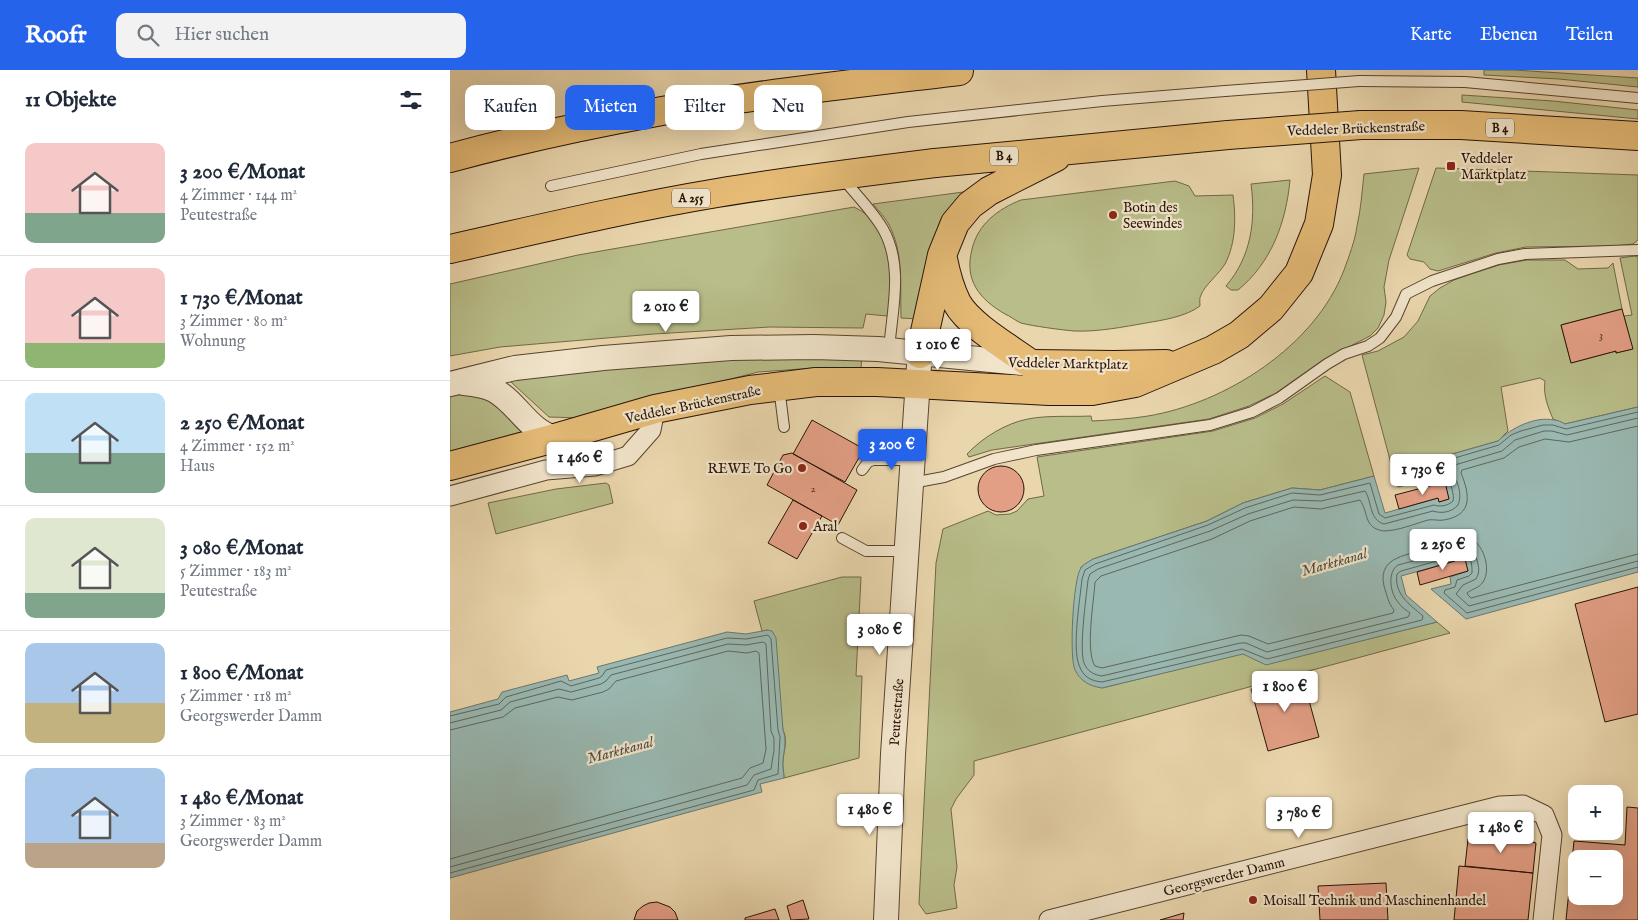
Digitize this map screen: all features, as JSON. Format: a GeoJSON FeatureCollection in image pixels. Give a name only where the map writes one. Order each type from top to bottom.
{"type":"FeatureCollection","features":[{"type":"Feature","properties":{"kind":"main road"},"geometry":{"type":"LineString","coordinates":[[789,85],[809,70]]}},
{"type":"Feature","properties":{"kind":"main road","name":"Veddeler Marktplatz"},"geometry":{"type":"LineString","coordinates":[[917,384],[1049,392],[1092,391],[1135,383],[1213,350],[1238,335],[1271,308],[1299,273],[1319,224],[1327,175],[1321,70]]}},
{"type":"Feature","properties":{"kind":"main road"},"geometry":{"type":"LineString","coordinates":[[822,88],[964,71]]}},
{"type":"Feature","properties":{"kind":"main road"},"geometry":{"type":"LineString","coordinates":[[450,158],[513,141],[661,112],[754,98]]}},
{"type":"Feature","properties":{"kind":"main road","name":"Veddeler Brückenstraße"},"geometry":{"type":"LineString","coordinates":[[1074,149],[1361,125],[1461,125],[1638,136]]}},
{"type":"Feature","properties":{"kind":"main road"},"geometry":{"type":"LineString","coordinates":[[920,354],[942,255],[955,223],[977,199],[1002,183],[1074,149]]}},
{"type":"Feature","properties":{"kind":"main road","name":"B 4"},"geometry":{"type":"LineString","coordinates":[[935,163],[1074,149]]}},
{"type":"Feature","properties":{"kind":"main road","name":"A 255"},"geometry":{"type":"LineString","coordinates":[[450,249],[626,210],[717,193],[935,163]]}},
{"type":"Feature","properties":{"kind":"main road"},"geometry":{"type":"LineString","coordinates":[[942,255],[950,286],[957,303],[964,313],[973,322],[1031,364]]}},
{"type":"Feature","properties":{"kind":"main road","name":"Veddeler Marktplatz"},"geometry":{"type":"LineString","coordinates":[[1031,364],[1114,365],[1185,363]]}},
{"type":"Feature","properties":{"kind":"main road","name":"Veddeler Brückenstraße"},"geometry":{"type":"LineString","coordinates":[[450,466],[655,409],[750,390],[824,382],[917,384]]}},
{"type":"Feature","properties":{"kind":"street"},"geometry":{"type":"LineString","coordinates":[[455,383],[515,368],[602,358],[731,348],[814,347],[889,350],[920,354]]}},
{"type":"Feature","properties":{"kind":"street","name":"Peutestraße"},"geometry":{"type":"LineString","coordinates":[[886,920],[893,754],[920,354]]}},
{"type":"Feature","properties":{"kind":"street","name":"Veddeler Marktplatz"},"geometry":{"type":"LineString","coordinates":[[920,354],[1031,364]]}},
{"type":"Feature","properties":{"kind":"street"},"geometry":{"type":"LineString","coordinates":[[455,383],[480,384],[495,391],[511,403],[533,426],[545,435],[555,438]]}},
{"type":"Feature","properties":{"kind":"street"},"geometry":{"type":"LineString","coordinates":[[450,496],[546,470],[595,466],[628,456],[651,430],[655,409]]}},
{"type":"Feature","properties":{"kind":"street","name":"Georgswerder Damm"},"geometry":{"type":"LineString","coordinates":[[1050,920],[1500,806],[1523,805],[1544,815],[1552,835],[1543,920]]}},
{"type":"Feature","properties":{"kind":"lane"},"geometry":{"type":"LineString","coordinates":[[551,186],[701,154],[908,122],[1224,91],[1359,81],[1465,82],[1638,98]]}},
{"type":"Feature","properties":{"kind":"lane"},"geometry":{"type":"LineString","coordinates":[[840,175],[882,228],[891,246],[895,265],[895,287],[889,350]]}},
{"type":"Feature","properties":{"kind":"lane"},"geometry":{"type":"LineString","coordinates":[[862,470],[872,460],[912,471],[944,477],[994,459],[1036,450],[1210,425],[1252,412],[1279,398],[1344,354],[1368,346],[1380,338],[1396,317],[1406,294],[1432,281],[1498,259],[1525,254],[1638,250]]}},
{"type":"Feature","properties":{"kind":"lane"},"geometry":{"type":"LineString","coordinates":[[779,386],[784,427]]}},
{"type":"Feature","properties":{"kind":"lane"},"geometry":{"type":"LineString","coordinates":[[842,538],[866,551],[906,551]]}},
{"type":"Feature","properties":{"kind":"green space"},"geometry":{"type":"Polygon","coordinates":[[[1484,70],[1514,70],[1638,78],[1638,87],[1559,79],[1484,75],[1484,70]]]}},
{"type":"Feature","properties":{"kind":"green space"},"geometry":{"type":"Polygon","coordinates":[[[1462,95],[1553,101],[1638,110],[1638,119],[1462,102],[1462,95]]]}},
{"type":"Feature","properties":{"kind":"green space"},"geometry":{"type":"Polygon","coordinates":[[[1419,168],[1389,260],[1384,287],[1386,302],[1384,315],[1378,328],[1370,336],[1323,360],[1276,393],[1249,406],[1209,419],[992,450],[969,457],[967,454],[995,432],[1020,421],[1036,418],[1091,416],[1092,421],[1148,416],[1178,409],[1207,398],[1237,384],[1264,367],[1290,346],[1312,323],[1330,298],[1344,270],[1353,243],[1360,213],[1364,174],[1419,168]]]}},
{"type":"Feature","properties":{"kind":"green space"},"geometry":{"type":"Polygon","coordinates":[[[1436,168],[1638,175],[1638,240],[1633,244],[1614,246],[1526,247],[1496,253],[1438,271],[1430,269],[1424,262],[1410,259],[1407,255],[1436,168]]]}},
{"type":"Feature","properties":{"kind":"green space"},"geometry":{"type":"Polygon","coordinates":[[[1290,180],[1285,212],[1268,255],[1250,279],[1238,290],[1231,290],[1226,286],[1241,263],[1250,238],[1253,211],[1251,184],[1290,180]]]}},
{"type":"Feature","properties":{"kind":"green space"},"geometry":{"type":"Polygon","coordinates":[[[1175,181],[1189,186],[1195,196],[1233,195],[1234,230],[1229,256],[1225,264],[1203,291],[1200,298],[1200,306],[1194,310],[1174,318],[1110,329],[1092,331],[1069,330],[1021,323],[988,302],[976,288],[970,270],[970,260],[975,240],[990,218],[1004,208],[1021,200],[1175,181]]]}},
{"type":"Feature","properties":{"kind":"green space"},"geometry":{"type":"Polygon","coordinates":[[[971,191],[918,319],[901,318],[900,269],[897,245],[888,223],[873,204],[971,191]]]}},
{"type":"Feature","properties":{"kind":"green space"},"geometry":{"type":"Polygon","coordinates":[[[854,207],[867,215],[877,226],[884,240],[891,271],[890,302],[887,316],[866,314],[863,328],[770,327],[654,334],[500,347],[450,356],[450,284],[578,255],[854,207]]]}},
{"type":"Feature","properties":{"kind":"green space"},"geometry":{"type":"Polygon","coordinates":[[[1638,257],[1638,407],[1565,424],[1553,419],[1545,396],[1545,381],[1540,378],[1501,387],[1508,431],[1498,441],[1393,471],[1362,355],[1378,351],[1404,337],[1418,321],[1430,296],[1440,288],[1454,280],[1499,265],[1527,260],[1565,260],[1578,269],[1608,268],[1613,263],[1622,309],[1561,325],[1571,363],[1616,351],[1616,353],[1632,349],[1624,316],[1632,315],[1620,258],[1638,257]]]}},
{"type":"Feature","properties":{"kind":"green space"},"geometry":{"type":"Polygon","coordinates":[[[862,355],[861,368],[815,368],[758,372],[580,418],[549,417],[511,382],[513,377],[628,363],[862,355]]]}},
{"type":"Feature","properties":{"kind":"green space"},"geometry":{"type":"Polygon","coordinates":[[[1325,376],[1350,392],[1374,476],[1320,490],[1292,488],[1243,503],[1207,521],[1093,559],[1081,567],[1102,688],[1243,653],[1266,664],[1437,622],[1450,633],[974,761],[974,775],[951,809],[957,867],[954,885],[957,908],[926,914],[919,904],[936,563],[943,529],[988,511],[996,515],[1010,514],[1017,511],[1028,499],[1044,496],[1037,457],[1213,431],[1255,418],[1283,404],[1325,376]]]}},
{"type":"Feature","properties":{"kind":"green space"},"geometry":{"type":"Polygon","coordinates":[[[468,393],[493,402],[521,432],[450,451],[450,397],[468,393]]]}},
{"type":"Feature","properties":{"kind":"green space"},"geometry":{"type":"Polygon","coordinates":[[[606,483],[609,485],[613,503],[496,534],[488,503],[556,489],[606,483]]]}},
{"type":"Feature","properties":{"kind":"green space"},"geometry":{"type":"Polygon","coordinates":[[[842,577],[861,577],[856,676],[862,676],[859,758],[784,778],[785,738],[768,630],[762,631],[754,601],[842,577]]]}},
{"type":"Feature","properties":{"kind":"water","name":"Marktkanal"},"geometry":{"type":"Polygon","coordinates":[[[1638,407],[1638,572],[1466,619],[1431,589],[1451,584],[1450,577],[1468,571],[1464,556],[1454,558],[1455,561],[1401,576],[1406,595],[1437,622],[1266,665],[1243,654],[1102,688],[1086,683],[1075,670],[1072,635],[1076,586],[1081,568],[1093,559],[1207,521],[1243,503],[1292,488],[1320,490],[1374,476],[1385,513],[1438,498],[1439,502],[1449,499],[1444,482],[1425,487],[1423,481],[1398,487],[1393,471],[1498,441],[1516,428],[1531,421],[1547,419],[1557,420],[1565,424],[1638,407]]]}},
{"type":"Feature","properties":{"kind":"water","name":"Marktkanal"},"geometry":{"type":"Polygon","coordinates":[[[772,631],[776,638],[785,738],[784,778],[760,784],[762,792],[450,878],[450,712],[498,699],[502,692],[567,675],[569,681],[599,673],[597,667],[727,632],[746,634],[772,631]]]}},
{"type":"Feature","properties":{"kind":"building"},"geometry":{"type":"Polygon","coordinates":[[[1622,309],[1633,349],[1616,353],[1616,351],[1571,363],[1561,325],[1622,309]]]}},
{"type":"Feature","properties":{"kind":"building"},"geometry":{"type":"Polygon","coordinates":[[[812,420],[864,449],[845,482],[793,454],[812,420]]]}},
{"type":"Feature","properties":{"kind":"building"},"geometry":{"type":"Polygon","coordinates":[[[792,453],[857,490],[838,525],[767,485],[783,455],[792,453]]]}},
{"type":"Feature","properties":{"kind":"building"},"geometry":{"type":"Polygon","coordinates":[[[1006,466],[1018,472],[1023,480],[1023,498],[1018,506],[1010,511],[996,512],[984,506],[979,498],[978,484],[984,472],[992,467],[1006,466]]]}},
{"type":"Feature","properties":{"kind":"building"},"geometry":{"type":"Polygon","coordinates":[[[1445,482],[1449,499],[1439,502],[1438,498],[1399,509],[1395,495],[1445,482]]]}},
{"type":"Feature","properties":{"kind":"building"},"geometry":{"type":"Polygon","coordinates":[[[793,500],[822,516],[797,559],[768,543],[793,500]]]}},
{"type":"Feature","properties":{"kind":"building"},"geometry":{"type":"Polygon","coordinates":[[[1464,555],[1468,571],[1420,585],[1417,572],[1455,561],[1454,558],[1464,555]]]}},
{"type":"Feature","properties":{"kind":"building"},"geometry":{"type":"Polygon","coordinates":[[[1638,587],[1638,714],[1605,722],[1575,604],[1638,587]]]}},
{"type":"Feature","properties":{"kind":"building"},"geometry":{"type":"Polygon","coordinates":[[[1302,675],[1319,737],[1268,751],[1251,689],[1302,675]]]}},
{"type":"Feature","properties":{"kind":"building"},"geometry":{"type":"Polygon","coordinates":[[[1627,807],[1638,808],[1638,920],[1566,920],[1568,900],[1568,905],[1623,905],[1623,850],[1573,850],[1574,841],[1625,845],[1627,807]]]}},
{"type":"Feature","properties":{"kind":"building"},"geometry":{"type":"Polygon","coordinates":[[[1502,834],[1536,843],[1533,873],[1465,866],[1468,839],[1502,834]]]}},
{"type":"Feature","properties":{"kind":"building"},"geometry":{"type":"Polygon","coordinates":[[[1459,866],[1533,873],[1528,920],[1454,920],[1459,866]]]}},
{"type":"Feature","properties":{"kind":"building"},"geometry":{"type":"Polygon","coordinates":[[[1386,883],[1388,920],[1320,920],[1318,886],[1386,883]]]}},
{"type":"Feature","properties":{"kind":"building"},"geometry":{"type":"Polygon","coordinates":[[[803,900],[809,919],[791,920],[787,906],[803,900]]]}},
{"type":"Feature","properties":{"kind":"building"},"geometry":{"type":"Polygon","coordinates":[[[657,902],[670,907],[675,912],[678,920],[634,920],[637,911],[643,906],[657,902]]]}},
{"type":"Feature","properties":{"kind":"building"},"geometry":{"type":"Polygon","coordinates":[[[775,909],[779,920],[745,920],[745,918],[775,909]]]}},
{"type":"Feature","properties":{"kind":"building"},"geometry":{"type":"Polygon","coordinates":[[[1184,913],[1183,920],[1160,920],[1184,913]]]}},
{"type":"Feature","properties":{"kind":"place","name":"Veddeler Marktplatz"},"geometry":{"type":"Point","coordinates":[1451,166]}},
{"type":"Feature","properties":{"kind":"place","name":"Botin des Seewindes"},"geometry":{"type":"Point","coordinates":[1113,215]}},
{"type":"Feature","properties":{"kind":"place","name":"REWE To Go"},"geometry":{"type":"Point","coordinates":[802,468]}},
{"type":"Feature","properties":{"kind":"place","name":"Aral"},"geometry":{"type":"Point","coordinates":[803,526]}},
{"type":"Feature","properties":{"kind":"place","name":"Moisall Technik und Maschinenhandel"},"geometry":{"type":"Point","coordinates":[1253,900]}}]}
